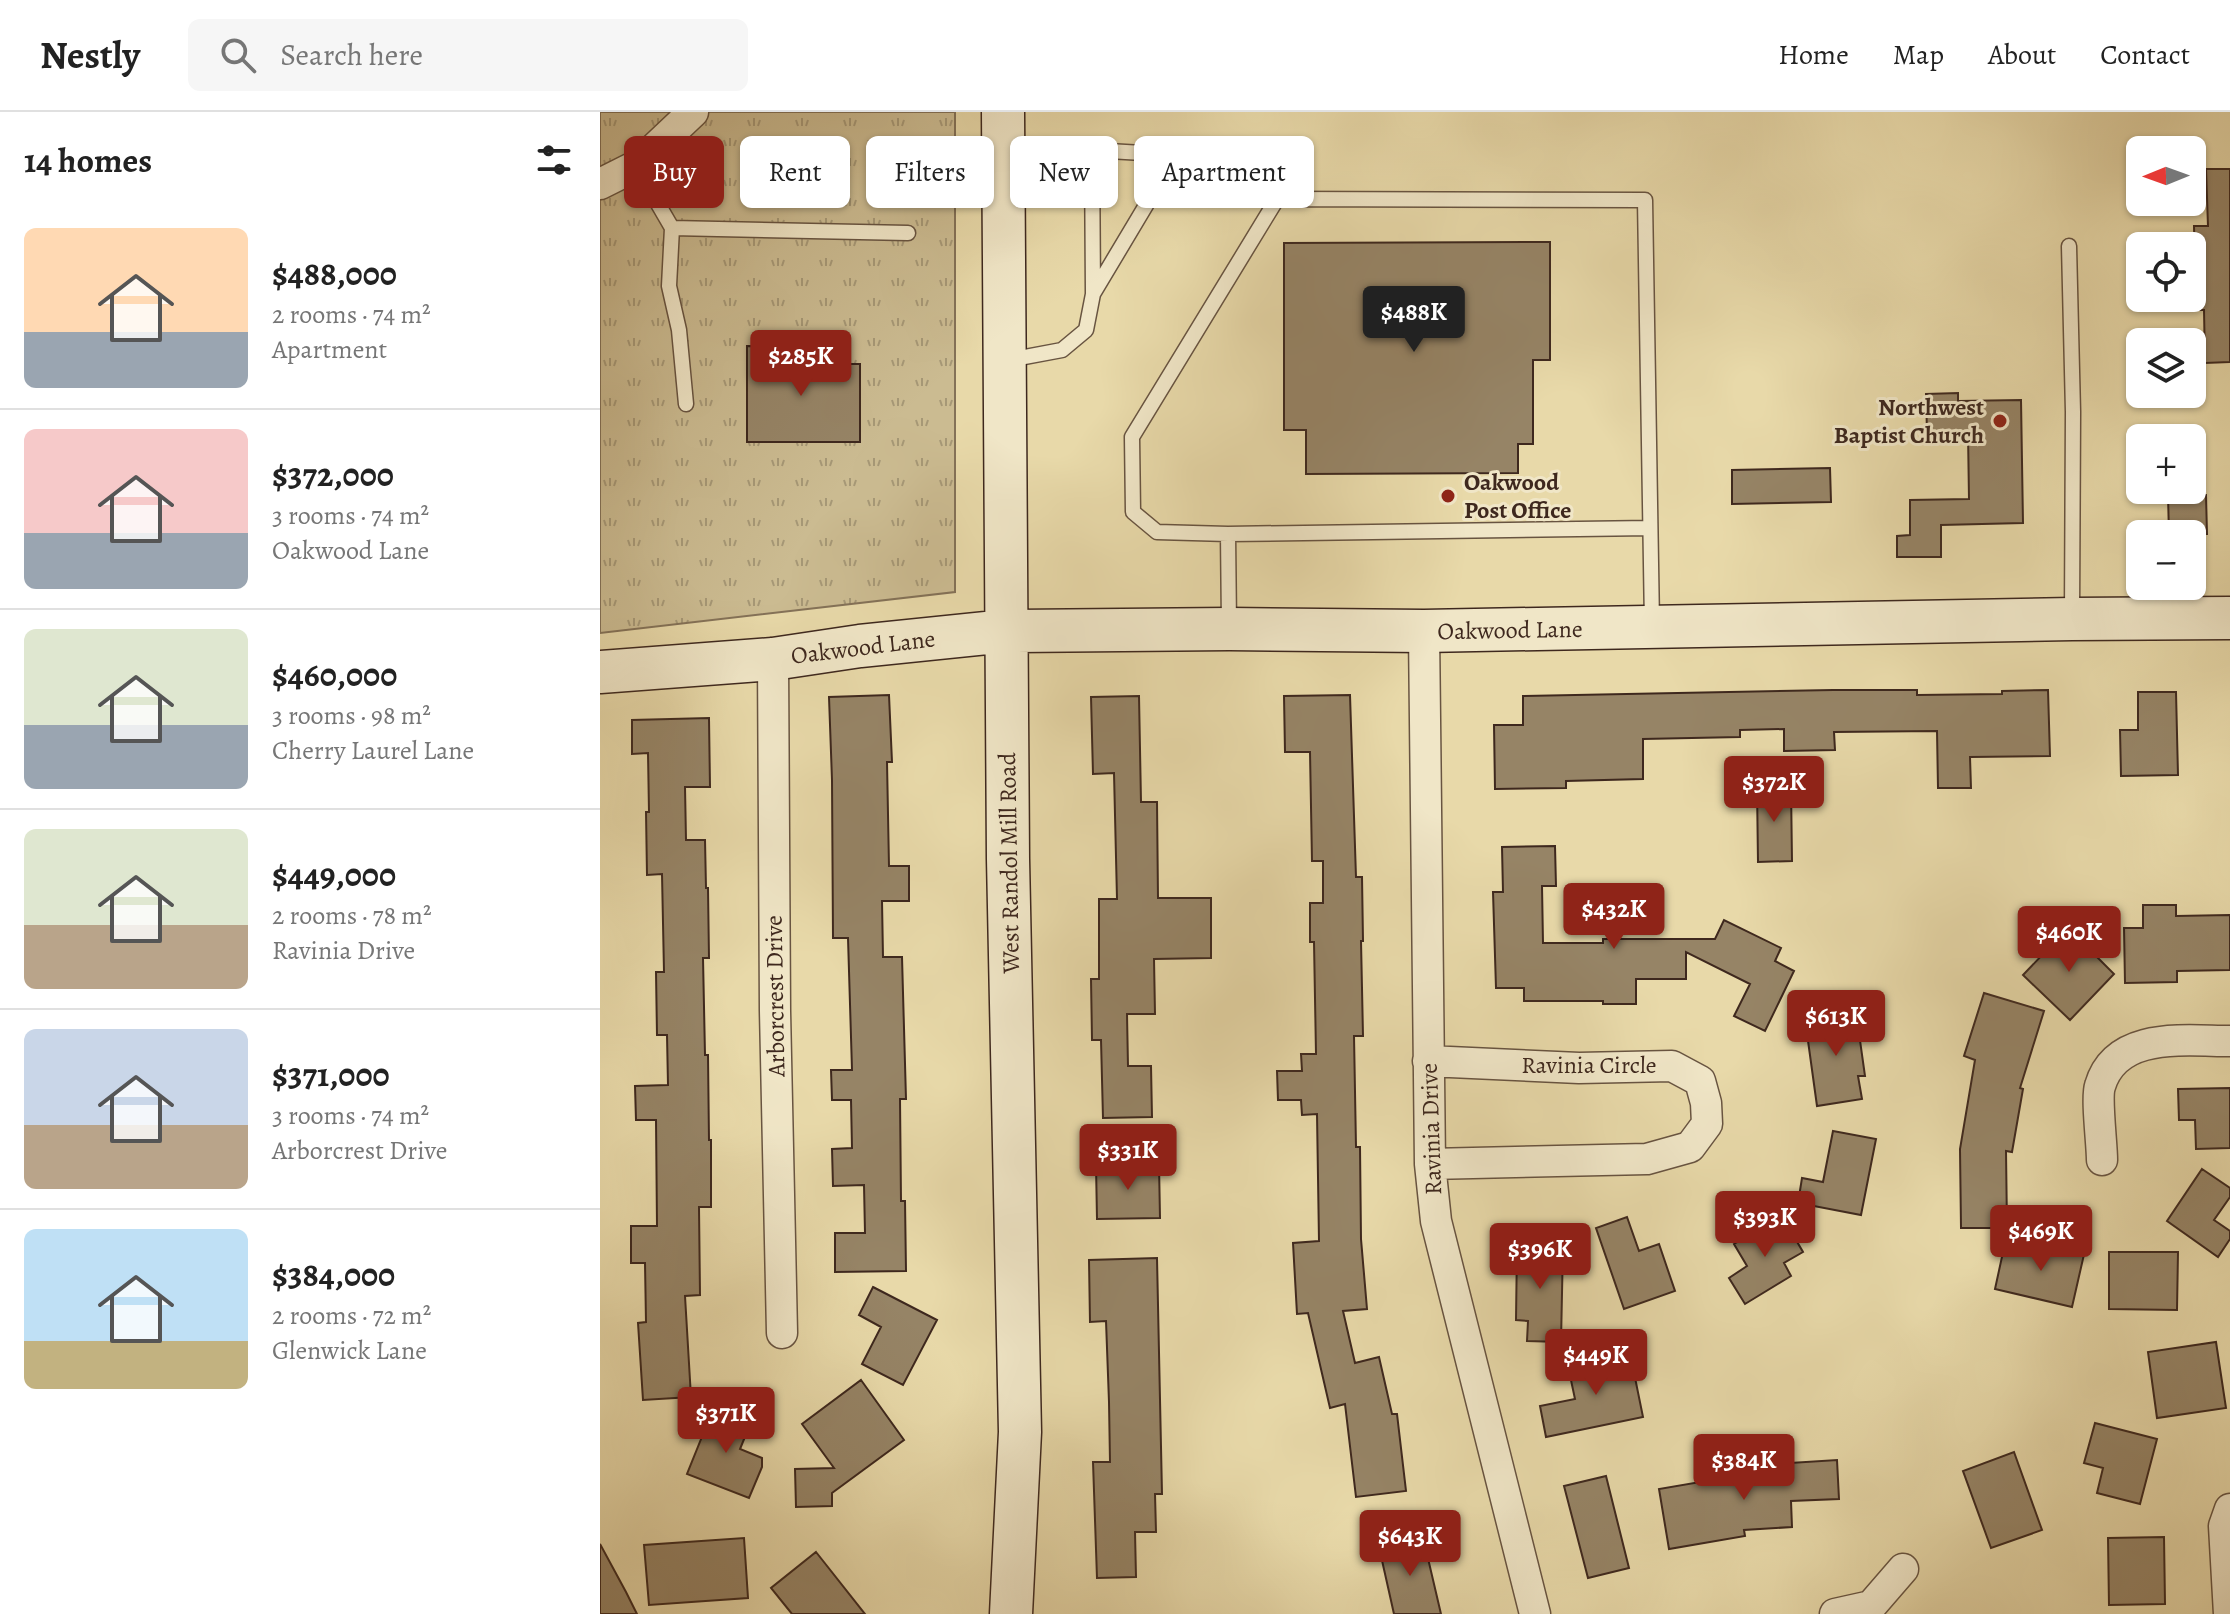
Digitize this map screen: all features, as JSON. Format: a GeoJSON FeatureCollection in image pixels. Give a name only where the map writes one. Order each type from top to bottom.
{"type":"FeatureCollection","features":[{"type":"Feature","properties":{"kind":"street"},"geometry":{"type":"LineString","coordinates":[[668,136],[693,112]]}},
{"type":"Feature","properties":{"kind":"street","name":"West Randol Mill Road"},"geometry":{"type":"LineString","coordinates":[[1003,112],[1008,859],[1020,1432],[1011,1614]]}},
{"type":"Feature","properties":{"kind":"street"},"geometry":{"type":"LineString","coordinates":[[600,184],[624,172]]}},
{"type":"Feature","properties":{"kind":"street","name":"Oakwood Lane"},"geometry":{"type":"LineString","coordinates":[[600,672],[773,659],[860,646],[1006,631],[1424,631],[2230,618]]}},
{"type":"Feature","properties":{"kind":"street","name":"Ravinia Drive"},"geometry":{"type":"LineString","coordinates":[[1424,631],[1430,1164],[1436,1221],[1535,1614]]}},
{"type":"Feature","properties":{"kind":"street","name":"Arborcrest Drive"},"geometry":{"type":"LineString","coordinates":[[773,659],[775,1011],[782,1333]]}},
{"type":"Feature","properties":{"kind":"street"},"geometry":{"type":"LineString","coordinates":[[2102,1160],[2099,1088],[2111,1062],[2138,1046],[2171,1040],[2230,1041]]}},
{"type":"Feature","properties":{"kind":"street","name":"Ravinia Circle"},"geometry":{"type":"LineString","coordinates":[[1428,1061],[1579,1068],[1672,1066],[1700,1081],[1707,1124],[1690,1147],[1647,1159],[1430,1164]]}},
{"type":"Feature","properties":{"kind":"street"},"geometry":{"type":"LineString","coordinates":[[2229,1614],[2224,1526],[2230,1509]]}},
{"type":"Feature","properties":{"kind":"street"},"geometry":{"type":"LineString","coordinates":[[1835,1614],[1871,1606],[1903,1569]]}},
{"type":"Feature","properties":{"kind":"lane"},"geometry":{"type":"LineString","coordinates":[[1004,361],[1062,350],[1086,330],[1093,294],[1092,150],[1176,155],[1093,294]]}},
{"type":"Feature","properties":{"kind":"lane"},"geometry":{"type":"LineString","coordinates":[[1650,528],[1228,534],[1157,532],[1133,512],[1132,437],[1277,199],[1645,200],[1652,627]]}},
{"type":"Feature","properties":{"kind":"lane"},"geometry":{"type":"LineString","coordinates":[[660,208],[672,228],[669,286],[679,330],[686,404]]}},
{"type":"Feature","properties":{"kind":"lane"},"geometry":{"type":"LineString","coordinates":[[672,228],[908,233]]}},
{"type":"Feature","properties":{"kind":"lane"},"geometry":{"type":"LineString","coordinates":[[2069,246],[2073,412],[2072,619]]}},
{"type":"Feature","properties":{"kind":"lane"},"geometry":{"type":"LineString","coordinates":[[1228,534],[1229,629]]}},
{"type":"Feature","properties":{"kind":"green space"},"geometry":{"type":"Polygon","coordinates":[[[600,112],[955,112],[955,136],[866,136],[866,208],[955,208],[955,592],[600,633],[600,112]]]}},
{"type":"Feature","properties":{"kind":"building"},"geometry":{"type":"Polygon","coordinates":[[[2206,169],[2230,169],[2230,362],[2206,363],[2206,232],[2194,232],[2194,226],[2208,226],[2206,169]]]}},
{"type":"Feature","properties":{"kind":"building"},"geometry":{"type":"Polygon","coordinates":[[[1550,242],[1550,360],[1533,360],[1533,444],[1518,444],[1518,473],[1306,474],[1306,430],[1284,430],[1284,243],[1550,242]]]}},
{"type":"Feature","properties":{"kind":"building"},"geometry":{"type":"Polygon","coordinates":[[[747,346],[809,347],[809,364],[860,364],[860,442],[747,442],[747,346]]]}},
{"type":"Feature","properties":{"kind":"building"},"geometry":{"type":"Polygon","coordinates":[[[1958,393],[1958,401],[2021,400],[2023,523],[1941,525],[1941,557],[1897,557],[1897,536],[1910,535],[1910,500],[1969,499],[1968,433],[1927,433],[1926,394],[1958,393]]]}},
{"type":"Feature","properties":{"kind":"building"},"geometry":{"type":"Polygon","coordinates":[[[1830,468],[1831,502],[1732,504],[1732,470],[1830,468]]]}},
{"type":"Feature","properties":{"kind":"building"},"geometry":{"type":"Polygon","coordinates":[[[2206,495],[2207,534],[2206,520],[2169,520],[2168,504],[2206,504],[2206,495]]]}},
{"type":"Feature","properties":{"kind":"building"},"geometry":{"type":"Polygon","coordinates":[[[1917,690],[1917,695],[2048,690],[2050,756],[1970,757],[1971,788],[1938,788],[1937,731],[1834,732],[1835,750],[1784,751],[1784,729],[1740,730],[1740,737],[1643,739],[1643,779],[1566,781],[1566,788],[1495,789],[1494,725],[1523,725],[1523,696],[1917,690]]]}},
{"type":"Feature","properties":{"kind":"building"},"geometry":{"type":"Polygon","coordinates":[[[2138,692],[2176,692],[2178,775],[2121,776],[2120,730],[2138,730],[2138,692]]]}},
{"type":"Feature","properties":{"kind":"building"},"geometry":{"type":"Polygon","coordinates":[[[889,695],[892,762],[887,762],[889,866],[909,866],[909,901],[882,901],[883,957],[902,957],[906,1099],[900,1099],[901,1201],[905,1201],[906,1271],[835,1272],[835,1233],[865,1233],[864,1185],[833,1186],[832,1149],[852,1148],[851,1100],[832,1100],[831,1070],[852,1070],[848,938],[833,938],[829,697],[889,695]]]}},
{"type":"Feature","properties":{"kind":"building"},"geometry":{"type":"Polygon","coordinates":[[[1350,695],[1356,877],[1362,877],[1363,1036],[1354,1036],[1356,1147],[1360,1147],[1361,1239],[1367,1309],[1343,1311],[1355,1363],[1379,1357],[1392,1414],[1397,1414],[1406,1491],[1356,1497],[1345,1404],[1330,1408],[1308,1313],[1297,1314],[1293,1243],[1319,1241],[1317,1114],[1302,1115],[1301,1100],[1278,1100],[1277,1071],[1302,1071],[1301,1054],[1316,1054],[1314,942],[1310,942],[1310,903],[1323,903],[1323,861],[1312,861],[1310,752],[1285,752],[1284,696],[1350,695]]]}},
{"type":"Feature","properties":{"kind":"building"},"geometry":{"type":"Polygon","coordinates":[[[1139,696],[1141,802],[1157,802],[1158,898],[1211,898],[1211,958],[1154,959],[1155,1014],[1127,1014],[1128,1066],[1151,1066],[1152,1117],[1103,1118],[1101,1040],[1092,1040],[1091,979],[1099,979],[1099,899],[1117,899],[1114,773],[1093,774],[1091,697],[1139,696]]]}},
{"type":"Feature","properties":{"kind":"building"},"geometry":{"type":"Polygon","coordinates":[[[709,718],[710,787],[685,787],[686,840],[705,840],[708,888],[709,958],[703,958],[711,1207],[699,1207],[700,1295],[685,1296],[691,1397],[643,1400],[638,1323],[646,1322],[645,1263],[631,1263],[631,1226],[657,1226],[656,1120],[636,1120],[635,1086],[668,1085],[667,1035],[657,1035],[656,972],[664,972],[662,874],[647,875],[648,753],[632,754],[632,720],[709,718]]]}},
{"type":"Feature","properties":{"kind":"building"},"geometry":{"type":"Polygon","coordinates":[[[1757,787],[1791,787],[1792,861],[1758,862],[1757,787]]]}},
{"type":"Feature","properties":{"kind":"building"},"geometry":{"type":"Polygon","coordinates":[[[1555,846],[1556,886],[1542,886],[1543,943],[1603,943],[1603,939],[1715,939],[1724,920],[1781,948],[1775,961],[1794,971],[1765,1031],[1734,1016],[1750,984],[1686,952],[1686,979],[1636,979],[1636,1004],[1524,1001],[1524,988],[1496,988],[1493,892],[1503,892],[1502,847],[1555,846]]]}},
{"type":"Feature","properties":{"kind":"building"},"geometry":{"type":"Polygon","coordinates":[[[2143,905],[2176,905],[2176,916],[2230,915],[2230,970],[2177,971],[2177,982],[2125,983],[2124,928],[2143,928],[2143,905]]]}},
{"type":"Feature","properties":{"kind":"building"},"geometry":{"type":"Polygon","coordinates":[[[2068,928],[2114,974],[2070,1020],[2023,975],[2068,928]]]}},
{"type":"Feature","properties":{"kind":"building"},"geometry":{"type":"Polygon","coordinates":[[[1984,993],[2044,1011],[2020,1088],[2023,1089],[2012,1152],[2006,1151],[2007,1228],[1961,1228],[1960,1149],[1975,1060],[1964,1056],[1984,993]]]}},
{"type":"Feature","properties":{"kind":"building"},"geometry":{"type":"Polygon","coordinates":[[[1856,1012],[1865,1076],[1858,1076],[1862,1099],[1817,1106],[1805,1019],[1856,1012]]]}},
{"type":"Feature","properties":{"kind":"building"},"geometry":{"type":"Polygon","coordinates":[[[2230,1088],[2230,1148],[2196,1149],[2195,1120],[2179,1120],[2178,1089],[2230,1088]]]}},
{"type":"Feature","properties":{"kind":"building"},"geometry":{"type":"Polygon","coordinates":[[[1833,1131],[1876,1139],[1861,1215],[1798,1203],[1802,1178],[1823,1182],[1833,1131]]]}},
{"type":"Feature","properties":{"kind":"building"},"geometry":{"type":"Polygon","coordinates":[[[1159,1164],[1160,1218],[1097,1219],[1096,1165],[1159,1164]]]}},
{"type":"Feature","properties":{"kind":"building"},"geometry":{"type":"Polygon","coordinates":[[[2202,1169],[2230,1188],[2230,1197],[2214,1220],[2230,1231],[2230,1239],[2218,1257],[2167,1221],[2202,1169]]]}},
{"type":"Feature","properties":{"kind":"building"},"geometry":{"type":"Polygon","coordinates":[[[1782,1216],[1803,1252],[1784,1263],[1791,1276],[1745,1304],[1729,1278],[1747,1266],[1734,1244],[1782,1216]]]}},
{"type":"Feature","properties":{"kind":"building"},"geometry":{"type":"Polygon","coordinates":[[[1627,1217],[1639,1251],[1659,1244],[1675,1291],[1624,1309],[1596,1228],[1627,1217]]]}},
{"type":"Feature","properties":{"kind":"building"},"geometry":{"type":"Polygon","coordinates":[[[2050,1242],[2085,1250],[2072,1307],[1995,1289],[2005,1243],[2048,1253],[2050,1242]]]}},
{"type":"Feature","properties":{"kind":"building"},"geometry":{"type":"Polygon","coordinates":[[[1517,1245],[1563,1245],[1561,1342],[1527,1341],[1528,1321],[1516,1320],[1517,1245]]]}},
{"type":"Feature","properties":{"kind":"building"},"geometry":{"type":"Polygon","coordinates":[[[2109,1252],[2178,1252],[2177,1310],[2109,1309],[2109,1252]]]}},
{"type":"Feature","properties":{"kind":"building"},"geometry":{"type":"Polygon","coordinates":[[[1157,1258],[1162,1494],[1155,1494],[1156,1532],[1135,1532],[1136,1577],[1097,1578],[1093,1462],[1110,1462],[1109,1402],[1106,1321],[1090,1322],[1089,1260],[1157,1258]]]}},
{"type":"Feature","properties":{"kind":"building"},"geometry":{"type":"Polygon","coordinates":[[[873,1287],[937,1320],[903,1385],[862,1364],[881,1327],[859,1315],[873,1287]]]}},
{"type":"Feature","properties":{"kind":"building"},"geometry":{"type":"Polygon","coordinates":[[[2216,1342],[2226,1408],[2157,1418],[2148,1352],[2216,1342]]]}},
{"type":"Feature","properties":{"kind":"building"},"geometry":{"type":"Polygon","coordinates":[[[1630,1353],[1643,1417],[1546,1437],[1540,1406],[1575,1399],[1568,1366],[1630,1353]]]}},
{"type":"Feature","properties":{"kind":"building"},"geometry":{"type":"Polygon","coordinates":[[[861,1380],[904,1440],[832,1493],[832,1506],[796,1507],[795,1469],[834,1468],[802,1424],[861,1380]]]}},
{"type":"Feature","properties":{"kind":"building"},"geometry":{"type":"Polygon","coordinates":[[[714,1407],[751,1422],[740,1449],[762,1458],[762,1467],[749,1498],[687,1474],[714,1407]]]}},
{"type":"Feature","properties":{"kind":"building"},"geometry":{"type":"Polygon","coordinates":[[[2095,1423],[2157,1439],[2140,1504],[2097,1493],[2103,1468],[2084,1463],[2095,1423]]]}},
{"type":"Feature","properties":{"kind":"building"},"geometry":{"type":"Polygon","coordinates":[[[2014,1452],[2042,1530],[1991,1548],[1963,1471],[2014,1452]]]}},
{"type":"Feature","properties":{"kind":"building"},"geometry":{"type":"Polygon","coordinates":[[[1837,1460],[1839,1499],[1791,1501],[1792,1527],[1744,1530],[1745,1536],[1669,1549],[1659,1489],[1759,1472],[1758,1465],[1837,1460]]]}},
{"type":"Feature","properties":{"kind":"building"},"geometry":{"type":"Polygon","coordinates":[[[1606,1476],[1629,1568],[1588,1578],[1564,1486],[1606,1476]]]}},
{"type":"Feature","properties":{"kind":"building"},"geometry":{"type":"Polygon","coordinates":[[[1423,1537],[1441,1614],[1394,1614],[1379,1547],[1423,1537]]]}},
{"type":"Feature","properties":{"kind":"building"},"geometry":{"type":"Polygon","coordinates":[[[2164,1537],[2165,1604],[2109,1605],[2108,1538],[2164,1537]]]}},
{"type":"Feature","properties":{"kind":"building"},"geometry":{"type":"Polygon","coordinates":[[[744,1538],[748,1598],[649,1605],[644,1545],[744,1538]]]}},
{"type":"Feature","properties":{"kind":"building"},"geometry":{"type":"Polygon","coordinates":[[[600,1544],[626,1592],[637,1614],[600,1614],[600,1544]]]}},
{"type":"Feature","properties":{"kind":"building"},"geometry":{"type":"Polygon","coordinates":[[[816,1552],[865,1614],[792,1614],[771,1588],[816,1552]]]}},
{"type":"Feature","properties":{"kind":"place","name":"Northwest Baptist Church"},"geometry":{"type":"Point","coordinates":[2000,421]}},
{"type":"Feature","properties":{"kind":"place","name":"Oakwood Post Office"},"geometry":{"type":"Point","coordinates":[1448,496]}}]}
